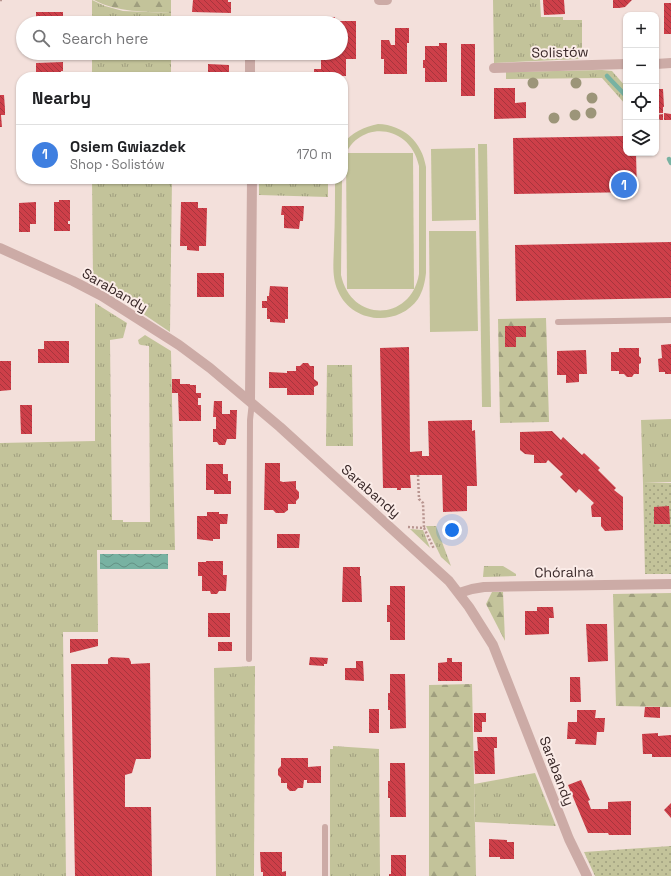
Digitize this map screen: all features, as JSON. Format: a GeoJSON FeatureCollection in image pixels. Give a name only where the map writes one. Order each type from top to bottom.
{"type":"FeatureCollection","features":[{"type":"Feature","properties":{"kind":"street"},"geometry":{"type":"LineString","coordinates":[[379,0],[386,0]]}},
{"type":"Feature","properties":{"kind":"street"},"geometry":{"type":"LineString","coordinates":[[250,60],[250,72]]}},
{"type":"Feature","properties":{"kind":"street"},"geometry":{"type":"LineString","coordinates":[[659,64],[671,63]]}},
{"type":"Feature","properties":{"kind":"street","name":"Solistów"},"geometry":{"type":"LineString","coordinates":[[494,68],[623,64]]}},
{"type":"Feature","properties":{"kind":"street"},"geometry":{"type":"LineString","coordinates":[[251,401],[252,184]]}},
{"type":"Feature","properties":{"kind":"street","name":"Sarabandy"},"geometry":{"type":"LineString","coordinates":[[0,248],[73,281],[102,296],[182,348],[219,375],[251,401],[365,506],[398,534],[459,593],[470,607],[493,645],[569,839],[587,876]]}},
{"type":"Feature","properties":{"kind":"street","name":"Chóralna"},"geometry":{"type":"LineString","coordinates":[[459,593],[484,587],[671,584]]}},
{"type":"Feature","properties":{"kind":"lane"},"geometry":{"type":"LineString","coordinates":[[558,322],[671,320]]}},
{"type":"Feature","properties":{"kind":"lane"},"geometry":{"type":"LineString","coordinates":[[249,659],[251,401]]}},
{"type":"Feature","properties":{"kind":"lane"},"geometry":{"type":"LineString","coordinates":[[325,827],[325,876]]}},
{"type":"Feature","properties":{"kind":"path"},"geometry":{"type":"LineString","coordinates":[[418,475],[419,499],[423,503],[424,528],[435,553]]}},
{"type":"Feature","properties":{"kind":"path"},"geometry":{"type":"LineString","coordinates":[[398,534],[405,527],[424,528]]}},
{"type":"Feature","properties":{"kind":"green space"},"geometry":{"type":"Polygon","coordinates":[[[92,0],[105,6],[123,11],[171,13],[171,16],[92,16],[92,0]]]}},
{"type":"Feature","properties":{"kind":"green space"},"geometry":{"type":"Polygon","coordinates":[[[94,0],[171,0],[171,13],[122,9],[94,0]]]}},
{"type":"Feature","properties":{"kind":"green space"},"geometry":{"type":"Polygon","coordinates":[[[493,0],[540,0],[541,17],[563,17],[563,20],[582,20],[582,54],[579,59],[494,63],[493,0]]]}},
{"type":"Feature","properties":{"kind":"green space"},"geometry":{"type":"Polygon","coordinates":[[[92,60],[171,60],[171,72],[92,72],[92,60]]]}},
{"type":"Feature","properties":{"kind":"green space"},"geometry":{"type":"Polygon","coordinates":[[[612,71],[623,84],[623,102],[602,78],[506,79],[506,72],[612,71]]]}},
{"type":"Feature","properties":{"kind":"green space"},"geometry":{"type":"Polygon","coordinates":[[[378,124],[387,125],[404,131],[416,143],[424,158],[426,167],[426,273],[424,286],[418,299],[409,308],[399,314],[376,318],[364,315],[354,310],[345,302],[338,291],[334,279],[335,184],[342,184],[341,275],[347,291],[356,302],[368,308],[381,310],[393,308],[405,301],[414,290],[419,274],[419,166],[414,151],[405,141],[394,134],[382,131],[370,133],[359,138],[348,149],[348,139],[350,136],[378,124]]]}},
{"type":"Feature","properties":{"kind":"green space"},"geometry":{"type":"Polygon","coordinates":[[[478,144],[487,144],[491,407],[482,407],[478,144]]]}},
{"type":"Feature","properties":{"kind":"green space"},"geometry":{"type":"Polygon","coordinates":[[[475,148],[476,220],[432,221],[431,149],[475,148]]]}},
{"type":"Feature","properties":{"kind":"green space"},"geometry":{"type":"Polygon","coordinates":[[[348,153],[413,153],[414,289],[347,289],[346,184],[348,184],[348,153]]]}},
{"type":"Feature","properties":{"kind":"green space"},"geometry":{"type":"Polygon","coordinates":[[[92,184],[172,184],[170,332],[93,280],[92,184]]]}},
{"type":"Feature","properties":{"kind":"green space"},"geometry":{"type":"Polygon","coordinates":[[[259,184],[328,184],[328,197],[259,195],[259,184]]]}},
{"type":"Feature","properties":{"kind":"green space"},"geometry":{"type":"Polygon","coordinates":[[[429,231],[476,231],[478,331],[430,332],[429,231]]]}},
{"type":"Feature","properties":{"kind":"green space"},"geometry":{"type":"Polygon","coordinates":[[[95,303],[127,323],[123,338],[110,340],[112,520],[123,520],[123,522],[150,522],[149,346],[139,344],[138,340],[145,335],[171,351],[175,550],[97,550],[98,632],[63,632],[66,876],[0,876],[0,443],[95,441],[95,303]]]}},
{"type":"Feature","properties":{"kind":"green space"},"geometry":{"type":"Polygon","coordinates":[[[546,318],[549,422],[500,423],[498,319],[546,318]]]}},
{"type":"Feature","properties":{"kind":"green space"},"geometry":{"type":"Polygon","coordinates":[[[327,365],[352,365],[353,446],[326,446],[327,365]]]}},
{"type":"Feature","properties":{"kind":"green space"},"geometry":{"type":"Polygon","coordinates":[[[671,419],[671,482],[643,483],[641,420],[671,419]]]}},
{"type":"Feature","properties":{"kind":"green space"},"geometry":{"type":"Polygon","coordinates":[[[643,483],[671,483],[671,574],[645,574],[643,483]]]}},
{"type":"Feature","properties":{"kind":"green space"},"geometry":{"type":"Polygon","coordinates":[[[426,526],[436,526],[451,566],[441,557],[426,526]]]}},
{"type":"Feature","properties":{"kind":"green space"},"geometry":{"type":"Polygon","coordinates":[[[410,529],[423,530],[430,548],[410,529]]]}},
{"type":"Feature","properties":{"kind":"green space"},"geometry":{"type":"Polygon","coordinates":[[[484,566],[503,566],[516,574],[516,576],[483,577],[484,566]]]}},
{"type":"Feature","properties":{"kind":"green space"},"geometry":{"type":"Polygon","coordinates":[[[492,592],[503,592],[505,641],[486,604],[492,592]]]}},
{"type":"Feature","properties":{"kind":"green space"},"geometry":{"type":"Polygon","coordinates":[[[671,593],[671,707],[616,706],[613,594],[671,593]]]}},
{"type":"Feature","properties":{"kind":"green space"},"geometry":{"type":"Polygon","coordinates":[[[255,666],[254,876],[216,876],[214,668],[255,666]]]}},
{"type":"Feature","properties":{"kind":"green space"},"geometry":{"type":"Polygon","coordinates":[[[472,684],[476,876],[429,876],[429,685],[472,684]]]}},
{"type":"Feature","properties":{"kind":"green space"},"geometry":{"type":"Polygon","coordinates":[[[333,746],[379,749],[380,876],[330,876],[330,749],[333,749],[333,746]]]}},
{"type":"Feature","properties":{"kind":"green space"},"geometry":{"type":"Polygon","coordinates":[[[535,773],[556,826],[475,822],[474,784],[535,773]]]}},
{"type":"Feature","properties":{"kind":"green space"},"geometry":{"type":"Polygon","coordinates":[[[671,846],[671,876],[595,876],[584,852],[671,846]]]}},
{"type":"Feature","properties":{"kind":"water"},"geometry":{"type":"Polygon","coordinates":[[[100,554],[168,554],[168,569],[100,569],[100,554]]]}},
{"type":"Feature","properties":{"kind":"building"},"geometry":{"type":"Polygon","coordinates":[[[193,0],[228,0],[228,2],[231,2],[231,13],[192,12],[193,0]]]}},
{"type":"Feature","properties":{"kind":"building"},"geometry":{"type":"Polygon","coordinates":[[[543,0],[564,0],[565,14],[544,15],[543,0]]]}},
{"type":"Feature","properties":{"kind":"building"},"geometry":{"type":"Polygon","coordinates":[[[613,0],[632,0],[625,7],[613,8],[613,0]]]}},
{"type":"Feature","properties":{"kind":"building"},"geometry":{"type":"Polygon","coordinates":[[[664,3],[671,3],[671,34],[664,34],[664,3]]]}},
{"type":"Feature","properties":{"kind":"building"},"geometry":{"type":"Polygon","coordinates":[[[36,12],[63,12],[63,16],[36,16],[36,12]]]}},
{"type":"Feature","properties":{"kind":"building"},"geometry":{"type":"Polygon","coordinates":[[[348,21],[356,21],[356,59],[348,59],[348,21]]]}},
{"type":"Feature","properties":{"kind":"building"},"geometry":{"type":"Polygon","coordinates":[[[395,28],[409,28],[409,43],[407,43],[407,74],[384,74],[384,59],[381,59],[381,40],[389,40],[391,45],[395,45],[395,28]]]}},
{"type":"Feature","properties":{"kind":"building"},"geometry":{"type":"Polygon","coordinates":[[[439,43],[447,43],[447,82],[425,82],[425,68],[423,68],[423,60],[425,60],[425,46],[439,46],[439,43]]]}},
{"type":"Feature","properties":{"kind":"building"},"geometry":{"type":"Polygon","coordinates":[[[461,44],[475,44],[475,96],[461,96],[461,44]]]}},
{"type":"Feature","properties":{"kind":"building"},"geometry":{"type":"Polygon","coordinates":[[[321,60],[346,60],[346,72],[314,72],[314,69],[321,69],[321,60]]]}},
{"type":"Feature","properties":{"kind":"building"},"geometry":{"type":"Polygon","coordinates":[[[63,62],[63,71],[36,72],[36,63],[63,62]]]}},
{"type":"Feature","properties":{"kind":"building"},"geometry":{"type":"Polygon","coordinates":[[[208,64],[229,65],[229,72],[208,72],[208,64]]]}},
{"type":"Feature","properties":{"kind":"building"},"geometry":{"type":"Polygon","coordinates":[[[494,88],[515,88],[515,103],[526,102],[526,118],[494,119],[494,88]]]}},
{"type":"Feature","properties":{"kind":"building"},"geometry":{"type":"Polygon","coordinates":[[[659,89],[663,89],[663,113],[659,113],[659,89]]]}},
{"type":"Feature","properties":{"kind":"building"},"geometry":{"type":"Polygon","coordinates":[[[0,95],[4,95],[5,109],[5,115],[1,115],[2,127],[0,127],[0,95]]]}},
{"type":"Feature","properties":{"kind":"building"},"geometry":{"type":"Polygon","coordinates":[[[664,113],[671,114],[671,120],[664,120],[664,113]]]}},
{"type":"Feature","properties":{"kind":"building"},"geometry":{"type":"Polygon","coordinates":[[[663,114],[663,120],[659,119],[659,115],[663,114]]]}},
{"type":"Feature","properties":{"kind":"building"},"geometry":{"type":"Polygon","coordinates":[[[623,136],[623,156],[636,156],[637,192],[514,194],[513,138],[623,136]]]}},
{"type":"Feature","properties":{"kind":"building"},"geometry":{"type":"Polygon","coordinates":[[[59,200],[70,200],[70,221],[68,221],[68,224],[70,224],[70,231],[54,231],[54,202],[59,202],[59,200]]]}},
{"type":"Feature","properties":{"kind":"building"},"geometry":{"type":"Polygon","coordinates":[[[36,202],[36,224],[30,224],[30,232],[19,232],[19,203],[36,202]]]}},
{"type":"Feature","properties":{"kind":"building"},"geometry":{"type":"Polygon","coordinates":[[[181,202],[198,202],[198,208],[207,208],[206,246],[199,246],[199,251],[187,250],[187,246],[180,246],[181,202]]]}},
{"type":"Feature","properties":{"kind":"building"},"geometry":{"type":"Polygon","coordinates":[[[282,206],[304,206],[303,221],[300,221],[299,229],[284,228],[284,215],[281,215],[282,206]]]}},
{"type":"Feature","properties":{"kind":"building"},"geometry":{"type":"Polygon","coordinates":[[[671,242],[671,298],[516,301],[515,245],[671,242]]]}},
{"type":"Feature","properties":{"kind":"building"},"geometry":{"type":"Polygon","coordinates":[[[197,273],[224,273],[224,297],[197,297],[197,273]]]}},
{"type":"Feature","properties":{"kind":"building"},"geometry":{"type":"Polygon","coordinates":[[[270,286],[288,287],[288,319],[285,319],[285,323],[270,322],[270,319],[267,319],[267,308],[262,308],[262,301],[267,301],[267,296],[269,296],[270,286]]]}},
{"type":"Feature","properties":{"kind":"building"},"geometry":{"type":"Polygon","coordinates":[[[505,326],[526,326],[526,337],[516,337],[516,347],[505,347],[505,326]]]}},
{"type":"Feature","properties":{"kind":"building"},"geometry":{"type":"Polygon","coordinates":[[[44,341],[69,341],[69,363],[38,363],[38,349],[44,349],[44,341]]]}},
{"type":"Feature","properties":{"kind":"building"},"geometry":{"type":"Polygon","coordinates":[[[671,344],[671,374],[665,374],[665,372],[659,372],[658,359],[662,358],[661,345],[671,344]]]}},
{"type":"Feature","properties":{"kind":"building"},"geometry":{"type":"Polygon","coordinates":[[[409,347],[410,452],[422,451],[422,456],[429,456],[428,421],[472,420],[472,431],[475,430],[477,486],[467,486],[467,511],[443,512],[442,475],[410,475],[411,488],[401,488],[401,490],[397,490],[397,488],[383,488],[380,348],[409,347]]]}},
{"type":"Feature","properties":{"kind":"building"},"geometry":{"type":"Polygon","coordinates":[[[619,348],[639,348],[641,363],[639,364],[639,374],[634,374],[632,377],[627,377],[624,374],[619,374],[619,371],[611,371],[611,352],[619,352],[619,348]]]}},
{"type":"Feature","properties":{"kind":"building"},"geometry":{"type":"Polygon","coordinates":[[[586,350],[587,374],[579,374],[579,382],[566,383],[566,375],[557,375],[557,351],[586,350]]]}},
{"type":"Feature","properties":{"kind":"building"},"geometry":{"type":"Polygon","coordinates":[[[0,361],[11,361],[11,390],[0,391],[0,361]]]}},
{"type":"Feature","properties":{"kind":"building"},"geometry":{"type":"Polygon","coordinates":[[[303,363],[308,363],[310,366],[314,366],[314,379],[318,382],[318,385],[314,387],[314,395],[287,395],[287,388],[269,388],[269,372],[287,373],[287,371],[296,371],[296,366],[300,366],[303,363]]]}},
{"type":"Feature","properties":{"kind":"building"},"geometry":{"type":"Polygon","coordinates":[[[172,379],[180,379],[180,384],[196,385],[196,393],[201,393],[201,398],[198,398],[198,405],[201,405],[201,421],[179,421],[178,393],[172,393],[172,379]]]}},
{"type":"Feature","properties":{"kind":"building"},"geometry":{"type":"Polygon","coordinates":[[[214,401],[222,401],[222,414],[230,414],[230,410],[237,410],[236,439],[227,439],[225,445],[219,445],[217,442],[213,442],[213,429],[216,429],[216,417],[213,417],[214,401]]]}},
{"type":"Feature","properties":{"kind":"building"},"geometry":{"type":"Polygon","coordinates":[[[20,405],[32,405],[32,434],[21,434],[20,405]]]}},
{"type":"Feature","properties":{"kind":"building"},"geometry":{"type":"Polygon","coordinates":[[[552,431],[561,440],[563,437],[582,455],[584,453],[600,468],[598,470],[616,488],[614,490],[623,497],[623,530],[605,531],[601,526],[601,517],[592,517],[591,506],[594,503],[579,489],[576,493],[560,477],[563,474],[548,460],[546,463],[534,463],[534,455],[525,454],[520,450],[520,432],[552,431]]]}},
{"type":"Feature","properties":{"kind":"building"},"geometry":{"type":"Polygon","coordinates":[[[265,463],[280,463],[280,481],[296,481],[296,489],[299,492],[299,498],[296,501],[296,504],[288,504],[288,510],[284,513],[276,513],[273,510],[264,510],[265,463]]]}},
{"type":"Feature","properties":{"kind":"building"},"geometry":{"type":"Polygon","coordinates":[[[206,464],[223,464],[223,474],[228,474],[228,481],[231,481],[231,494],[214,494],[214,490],[206,490],[206,464]]]}},
{"type":"Feature","properties":{"kind":"building"},"geometry":{"type":"Polygon","coordinates":[[[669,506],[670,524],[654,524],[654,507],[669,506]]]}},
{"type":"Feature","properties":{"kind":"building"},"geometry":{"type":"Polygon","coordinates":[[[207,512],[228,514],[227,524],[220,524],[220,539],[213,539],[213,541],[197,539],[197,516],[207,516],[207,512]]]}},
{"type":"Feature","properties":{"kind":"building"},"geometry":{"type":"Polygon","coordinates":[[[277,534],[300,534],[299,548],[277,548],[277,534]]]}},
{"type":"Feature","properties":{"kind":"building"},"geometry":{"type":"Polygon","coordinates":[[[223,561],[223,575],[227,575],[226,591],[219,591],[217,594],[211,594],[210,591],[202,591],[202,576],[198,576],[198,562],[223,561]]]}},
{"type":"Feature","properties":{"kind":"building"},"geometry":{"type":"Polygon","coordinates":[[[343,567],[360,567],[362,602],[342,602],[343,567]]]}},
{"type":"Feature","properties":{"kind":"building"},"geometry":{"type":"Polygon","coordinates":[[[390,586],[405,586],[405,640],[390,640],[390,622],[387,622],[387,605],[390,605],[390,586]]]}},
{"type":"Feature","properties":{"kind":"building"},"geometry":{"type":"Polygon","coordinates":[[[537,607],[553,607],[554,618],[549,618],[549,634],[525,635],[525,611],[537,611],[537,607]]]}},
{"type":"Feature","properties":{"kind":"building"},"geometry":{"type":"Polygon","coordinates":[[[208,613],[230,613],[230,637],[208,637],[208,613]]]}},
{"type":"Feature","properties":{"kind":"building"},"geometry":{"type":"Polygon","coordinates":[[[586,624],[607,624],[608,661],[588,662],[586,624]]]}},
{"type":"Feature","properties":{"kind":"building"},"geometry":{"type":"Polygon","coordinates":[[[70,639],[98,639],[98,646],[70,653],[70,639]]]}},
{"type":"Feature","properties":{"kind":"building"},"geometry":{"type":"Polygon","coordinates":[[[218,642],[232,642],[232,651],[218,651],[218,642]]]}},
{"type":"Feature","properties":{"kind":"building"},"geometry":{"type":"Polygon","coordinates":[[[111,657],[129,658],[131,664],[150,663],[151,757],[150,759],[136,759],[132,773],[125,775],[125,807],[151,807],[152,876],[75,876],[71,664],[108,664],[108,659],[111,657]]]}},
{"type":"Feature","properties":{"kind":"building"},"geometry":{"type":"Polygon","coordinates":[[[310,657],[328,658],[327,664],[324,664],[324,666],[309,665],[310,657]]]}},
{"type":"Feature","properties":{"kind":"building"},"geometry":{"type":"Polygon","coordinates":[[[447,658],[452,658],[452,662],[462,662],[462,681],[438,681],[438,663],[447,662],[447,658]]]}},
{"type":"Feature","properties":{"kind":"building"},"geometry":{"type":"Polygon","coordinates":[[[356,661],[363,661],[364,681],[345,680],[345,668],[356,668],[356,661]]]}},
{"type":"Feature","properties":{"kind":"building"},"geometry":{"type":"Polygon","coordinates":[[[390,674],[405,674],[406,728],[390,729],[388,693],[390,693],[390,674]]]}},
{"type":"Feature","properties":{"kind":"building"},"geometry":{"type":"Polygon","coordinates":[[[570,677],[580,677],[581,702],[570,702],[570,677]]]}},
{"type":"Feature","properties":{"kind":"building"},"geometry":{"type":"Polygon","coordinates":[[[645,707],[660,707],[660,718],[644,717],[645,707]]]}},
{"type":"Feature","properties":{"kind":"building"},"geometry":{"type":"Polygon","coordinates":[[[369,709],[379,709],[379,733],[369,733],[369,709]]]}},
{"type":"Feature","properties":{"kind":"building"},"geometry":{"type":"Polygon","coordinates":[[[577,710],[596,710],[595,718],[605,718],[604,732],[597,732],[596,745],[575,744],[576,739],[567,739],[568,722],[577,722],[577,710]]]}},
{"type":"Feature","properties":{"kind":"building"},"geometry":{"type":"Polygon","coordinates":[[[474,713],[486,713],[486,722],[482,722],[482,732],[474,732],[474,713]]]}},
{"type":"Feature","properties":{"kind":"building"},"geometry":{"type":"Polygon","coordinates":[[[658,733],[658,736],[671,735],[671,757],[652,757],[652,754],[643,754],[642,734],[658,733]]]}},
{"type":"Feature","properties":{"kind":"building"},"geometry":{"type":"Polygon","coordinates":[[[477,737],[497,737],[497,748],[494,748],[495,774],[475,774],[474,751],[478,751],[477,737]]]}},
{"type":"Feature","properties":{"kind":"building"},"geometry":{"type":"Polygon","coordinates":[[[281,758],[308,758],[308,767],[321,766],[321,783],[307,783],[307,780],[304,780],[303,788],[290,791],[287,788],[287,783],[281,783],[281,778],[278,775],[278,769],[281,766],[281,758]]]}},
{"type":"Feature","properties":{"kind":"building"},"geometry":{"type":"Polygon","coordinates":[[[390,763],[405,763],[406,817],[390,817],[388,781],[390,781],[390,763]]]}},
{"type":"Feature","properties":{"kind":"building"},"geometry":{"type":"Polygon","coordinates":[[[581,780],[590,800],[588,801],[591,809],[608,809],[608,802],[631,801],[631,835],[588,833],[568,785],[581,780]]]}},
{"type":"Feature","properties":{"kind":"building"},"geometry":{"type":"Polygon","coordinates":[[[671,803],[671,818],[664,810],[671,803]]]}},
{"type":"Feature","properties":{"kind":"building"},"geometry":{"type":"Polygon","coordinates":[[[489,839],[514,842],[514,859],[489,857],[489,839]]]}},
{"type":"Feature","properties":{"kind":"building"},"geometry":{"type":"Polygon","coordinates":[[[260,852],[282,852],[282,872],[286,871],[286,876],[263,876],[263,872],[261,872],[260,852]]]}},
{"type":"Feature","properties":{"kind":"building"},"geometry":{"type":"Polygon","coordinates":[[[391,855],[406,855],[406,876],[389,876],[389,874],[391,874],[391,855]]]}},
{"type":"Feature","properties":{"kind":"waterway"},"geometry":{"type":"LineString","coordinates":[[607,76],[623,93]]}},
{"type":"Feature","properties":{"kind":"waterway"},"geometry":{"type":"LineString","coordinates":[[669,159],[671,163]]}},
{"type":"Feature","properties":{"kind":"place","name":"Osiem Gwiazdek"},"geometry":{"type":"Point","coordinates":[624,185]}}]}
